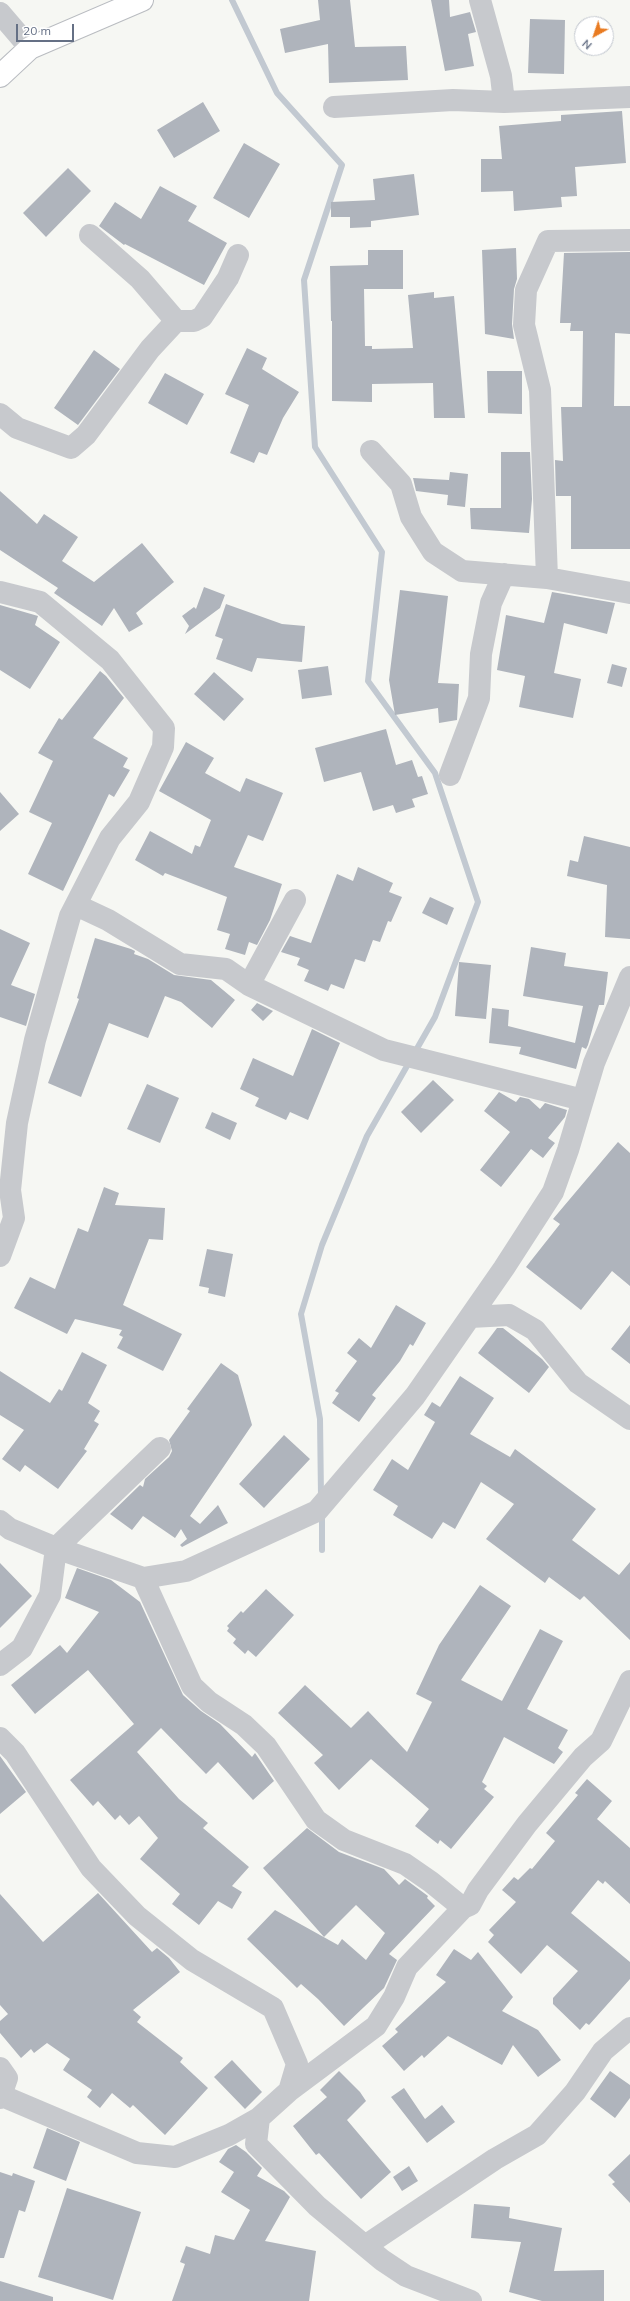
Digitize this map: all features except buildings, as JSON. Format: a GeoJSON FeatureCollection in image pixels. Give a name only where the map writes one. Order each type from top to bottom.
{"type":"FeatureCollection","features":[{"type":"Feature","properties":{"kind":"street"},"geometry":{"type":"LineString","coordinates":[[0,76],[30,48],[142,0]]}},
{"type":"Feature","properties":{"kind":"street"},"geometry":{"type":"LineString","coordinates":[[480,0],[502,76],[504,102]]}},
{"type":"Feature","properties":{"kind":"street"},"geometry":{"type":"LineString","coordinates":[[0,13],[30,48]]}},
{"type":"Feature","properties":{"kind":"street"},"geometry":{"type":"LineString","coordinates":[[334,107],[453,100],[504,102],[630,97]]}},
{"type":"Feature","properties":{"kind":"street"},"geometry":{"type":"LineString","coordinates":[[90,235],[140,279],[176,321]]}},
{"type":"Feature","properties":{"kind":"street"},"geometry":{"type":"LineString","coordinates":[[547,578],[540,390],[524,324],[526,290],[548,241],[630,240]]}},
{"type":"Feature","properties":{"kind":"street"},"geometry":{"type":"LineString","coordinates":[[0,414],[17,428],[71,448],[86,436],[150,348],[176,321],[194,321],[202,317],[228,278],[238,255]]}},
{"type":"Feature","properties":{"kind":"street"},"geometry":{"type":"LineString","coordinates":[[371,451],[401,484],[411,516],[433,552],[462,571],[547,578],[630,593]]}},
{"type":"Feature","properties":{"kind":"street"},"geometry":{"type":"LineString","coordinates":[[450,775],[479,698],[481,654],[491,603],[504,574]]}},
{"type":"Feature","properties":{"kind":"street"},"geometry":{"type":"LineString","coordinates":[[0,592],[40,602],[110,660],[148,704],[164,728],[163,747],[139,802],[110,838],[70,916],[35,1040],[17,1123],[10,1190],[14,1218],[0,1256]]}},
{"type":"Feature","properties":{"kind":"street"},"geometry":{"type":"LineString","coordinates":[[249,984],[295,900]]}},
{"type":"Feature","properties":{"kind":"street"},"geometry":{"type":"LineString","coordinates":[[76,905],[108,920],[180,964],[226,969],[249,984],[384,1050],[583,1100]]}},
{"type":"Feature","properties":{"kind":"street"},"geometry":{"type":"LineString","coordinates":[[0,1521],[10,1529],[56,1548],[143,1578],[186,1571],[317,1511],[415,1396],[470,1317],[553,1192],[568,1150],[594,1063],[630,978]]}},
{"type":"Feature","properties":{"kind":"street"},"geometry":{"type":"LineString","coordinates":[[470,1317],[509,1315],[535,1330],[578,1383],[630,1419]]}},
{"type":"Feature","properties":{"kind":"street"},"geometry":{"type":"LineString","coordinates":[[0,1665],[22,1648],[50,1595],[56,1548],[160,1448]]}},
{"type":"Feature","properties":{"kind":"street"},"geometry":{"type":"LineString","coordinates":[[143,1578],[192,1686],[209,1702],[244,1725],[266,1746],[316,1820],[344,1840],[405,1864],[431,1882],[463,1908]]}},
{"type":"Feature","properties":{"kind":"street"},"geometry":{"type":"LineString","coordinates":[[0,2068],[6,2078],[0,2096],[137,2153],[175,2157],[229,2134],[259,2118],[289,2091],[376,2026],[394,1997],[407,1967],[463,1908],[470,1905],[478,1890],[527,1824],[583,1757],[601,1741],[630,1681]]}},
{"type":"Feature","properties":{"kind":"street"},"geometry":{"type":"LineString","coordinates":[[0,1738],[15,1753],[91,1868],[137,1916],[192,1960],[273,2008],[297,2064],[289,2091]]}},
{"type":"Feature","properties":{"kind":"street"},"geometry":{"type":"LineString","coordinates":[[365,2246],[495,2159],[537,2135],[575,2092],[603,2051],[630,2028]]}},
{"type":"Feature","properties":{"kind":"street"},"geometry":{"type":"LineString","coordinates":[[259,2118],[256,2144],[317,2206],[365,2246],[406,2276],[471,2301]]}},
{"type":"Feature","properties":{"kind":"waterway"},"geometry":{"type":"LineString","coordinates":[[232,0],[277,93],[342,165],[304,280],[315,447],[382,552],[368,681],[435,773],[478,902],[435,1017],[367,1136],[322,1245],[301,1314],[320,1419],[321,1496]]}},
{"type":"Feature","properties":{"kind":"waterway"},"geometry":{"type":"LineString","coordinates":[[322,1513],[322,1550]]}}]}
